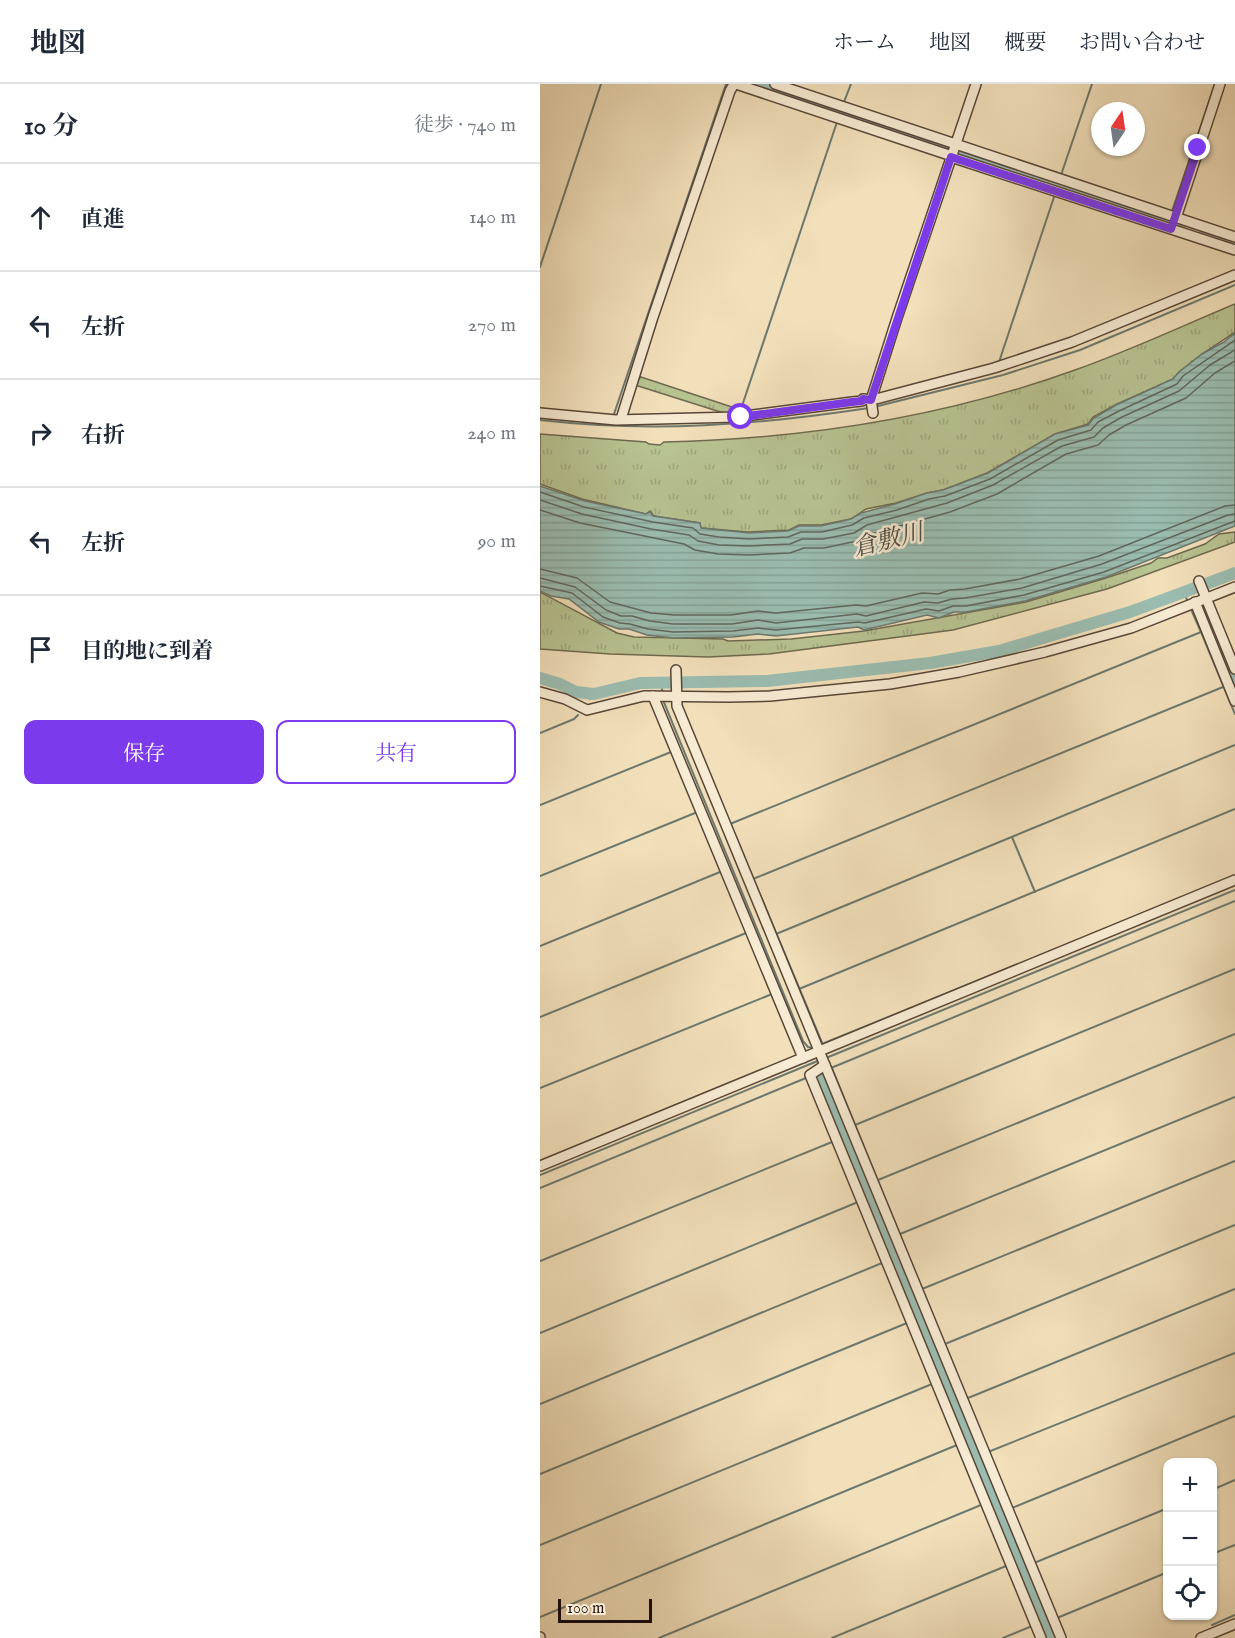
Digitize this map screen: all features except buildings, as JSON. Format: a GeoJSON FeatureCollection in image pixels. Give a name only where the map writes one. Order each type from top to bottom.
{"type":"FeatureCollection","features":[{"type":"Feature","properties":{"kind":"street"},"geometry":{"type":"LineString","coordinates":[[616,420],[730,91],[735,84],[845,114]]}},
{"type":"Feature","properties":{"kind":"street"},"geometry":{"type":"LineString","coordinates":[[775,84],[845,114],[951,153],[1173,223],[1235,237]]}},
{"type":"Feature","properties":{"kind":"street"},"geometry":{"type":"LineString","coordinates":[[870,404],[951,153],[976,84]]}},
{"type":"Feature","properties":{"kind":"street"},"geometry":{"type":"LineString","coordinates":[[1173,223],[1220,84]]}},
{"type":"Feature","properties":{"kind":"street"},"geometry":{"type":"LineString","coordinates":[[1173,223],[1235,250]]}},
{"type":"Feature","properties":{"kind":"street"},"geometry":{"type":"LineString","coordinates":[[540,413],[632,421],[739,417],[870,404],[876,399],[994,368],[1072,342],[1235,275]]}},
{"type":"Feature","properties":{"kind":"street"},"geometry":{"type":"LineString","coordinates":[[1199,581],[1235,669]]}},
{"type":"Feature","properties":{"kind":"street"},"geometry":{"type":"LineString","coordinates":[[540,692],[565,699],[587,710],[637,697],[770,696],[890,684],[1045,652],[1131,628],[1191,603],[1205,594],[1235,586]]}},
{"type":"Feature","properties":{"kind":"street"},"geometry":{"type":"LineString","coordinates":[[1191,603],[1235,701]]}},
{"type":"Feature","properties":{"kind":"street"},"geometry":{"type":"LineString","coordinates":[[676,673],[678,706],[1061,1638]]}},
{"type":"Feature","properties":{"kind":"street"},"geometry":{"type":"LineString","coordinates":[[659,696],[803,1058]]}},
{"type":"Feature","properties":{"kind":"street"},"geometry":{"type":"LineString","coordinates":[[540,1166],[803,1058],[823,1058],[1235,880]]}},
{"type":"Feature","properties":{"kind":"street"},"geometry":{"type":"LineString","coordinates":[[823,1058],[810,1076],[1041,1638]]}},
{"type":"Feature","properties":{"kind":"street"},"geometry":{"type":"LineString","coordinates":[[1201,1638],[1235,1624]]}},
{"type":"Feature","properties":{"kind":"green space"},"geometry":{"type":"Polygon","coordinates":[[[1235,304],[1235,332],[1202,354],[1173,379],[1115,405],[1093,417],[1088,424],[1055,434],[987,473],[943,490],[866,509],[851,519],[821,525],[799,525],[789,530],[748,532],[701,528],[700,523],[654,516],[650,511],[646,514],[582,499],[540,484],[540,434],[660,445],[664,442],[821,431],[872,423],[924,413],[1025,387],[1115,355],[1235,304]]]}},
{"type":"Feature","properties":{"kind":"green space"},"geometry":{"type":"Polygon","coordinates":[[[638,376],[735,408],[733,416],[635,385],[638,376]]]}},
{"type":"Feature","properties":{"kind":"green space"},"geometry":{"type":"Polygon","coordinates":[[[1235,532],[1235,542],[1107,589],[953,630],[769,654],[708,657],[540,649],[540,592],[617,633],[634,637],[728,641],[791,639],[864,631],[1026,602],[1151,563],[1158,558],[1167,558],[1205,544],[1219,534],[1235,532]]]}},
{"type":"Feature","properties":{"kind":"water","name":"倉敷川"},"geometry":{"type":"Polygon","coordinates":[[[1235,333],[1235,526],[1106,577],[1025,601],[966,612],[954,612],[939,618],[927,615],[864,630],[858,627],[776,636],[758,634],[733,637],[673,638],[647,635],[599,622],[569,599],[551,596],[540,591],[540,486],[585,501],[646,514],[650,512],[653,516],[700,523],[701,528],[749,533],[788,531],[799,526],[821,526],[943,490],[988,473],[1055,434],[1088,425],[1094,418],[1116,405],[1173,379],[1202,354],[1235,333]]]}},
{"type":"Feature","properties":{"kind":"waterway"},"geometry":{"type":"LineString","coordinates":[[540,267],[601,84]]}},
{"type":"Feature","properties":{"kind":"waterway"},"geometry":{"type":"LineString","coordinates":[[613,417],[726,84]]}},
{"type":"Feature","properties":{"kind":"waterway"},"geometry":{"type":"LineString","coordinates":[[751,84],[1179,227]]}},
{"type":"Feature","properties":{"kind":"waterway"},"geometry":{"type":"LineString","coordinates":[[844,102],[851,84]]}},
{"type":"Feature","properties":{"kind":"waterway"},"geometry":{"type":"LineString","coordinates":[[1061,175],[1092,84]]}},
{"type":"Feature","properties":{"kind":"waterway"},"geometry":{"type":"LineString","coordinates":[[1172,211],[1215,84]]}},
{"type":"Feature","properties":{"kind":"waterway"},"geometry":{"type":"LineString","coordinates":[[740,412],[837,122]]}},
{"type":"Feature","properties":{"kind":"waterway"},"geometry":{"type":"LineString","coordinates":[[999,362],[1055,194]]}},
{"type":"Feature","properties":{"kind":"waterway"},"geometry":{"type":"LineString","coordinates":[[1204,235],[1235,245]]}},
{"type":"Feature","properties":{"kind":"waterway"},"geometry":{"type":"LineString","coordinates":[[874,407],[1003,375],[1080,350],[1235,285]]}},
{"type":"Feature","properties":{"kind":"waterway"},"geometry":{"type":"LineString","coordinates":[[540,420],[623,426],[704,425],[786,419],[869,408]]}},
{"type":"Feature","properties":{"kind":"waterway"},"geometry":{"type":"LineString","coordinates":[[540,678],[576,692],[594,694],[640,683],[767,681],[930,663],[999,651],[1130,612],[1235,573]]}},
{"type":"Feature","properties":{"kind":"waterway"},"geometry":{"type":"LineString","coordinates":[[1184,593],[1188,602]]}},
{"type":"Feature","properties":{"kind":"waterway"},"geometry":{"type":"LineString","coordinates":[[1201,604],[1235,686]]}},
{"type":"Feature","properties":{"kind":"waterway"},"geometry":{"type":"LineString","coordinates":[[732,827],[730,824],[1201,632],[1190,607]]}},
{"type":"Feature","properties":{"kind":"waterway"},"geometry":{"type":"LineString","coordinates":[[1201,632],[1235,714]]}},
{"type":"Feature","properties":{"kind":"waterway"},"geometry":{"type":"LineString","coordinates":[[661,684],[663,695]]}},
{"type":"Feature","properties":{"kind":"waterway"},"geometry":{"type":"LineString","coordinates":[[753,879],[1223,687]]}},
{"type":"Feature","properties":{"kind":"waterway"},"geometry":{"type":"LineString","coordinates":[[590,699],[591,694]]}},
{"type":"Feature","properties":{"kind":"waterway"},"geometry":{"type":"LineString","coordinates":[[663,700],[803,1041],[808,1047],[813,1048]]}},
{"type":"Feature","properties":{"kind":"waterway"},"geometry":{"type":"LineString","coordinates":[[540,733],[574,719],[578,715]]}},
{"type":"Feature","properties":{"kind":"waterway"},"geometry":{"type":"LineString","coordinates":[[776,934],[1235,745]]}},
{"type":"Feature","properties":{"kind":"waterway"},"geometry":{"type":"LineString","coordinates":[[540,805],[671,752]]}},
{"type":"Feature","properties":{"kind":"waterway"},"geometry":{"type":"LineString","coordinates":[[799,989],[1235,809]]}},
{"type":"Feature","properties":{"kind":"waterway"},"geometry":{"type":"LineString","coordinates":[[540,876],[695,813]]}},
{"type":"Feature","properties":{"kind":"waterway"},"geometry":{"type":"LineString","coordinates":[[734,832],[823,1045]]}},
{"type":"Feature","properties":{"kind":"waterway"},"geometry":{"type":"LineString","coordinates":[[1012,837],[1035,892]]}},
{"type":"Feature","properties":{"kind":"waterway"},"geometry":{"type":"LineString","coordinates":[[540,946],[720,872]]}},
{"type":"Feature","properties":{"kind":"waterway"},"geometry":{"type":"LineString","coordinates":[[826,1058],[1235,890]]}},
{"type":"Feature","properties":{"kind":"waterway"},"geometry":{"type":"LineString","coordinates":[[822,1044],[1178,899]]}},
{"type":"Feature","properties":{"kind":"waterway"},"geometry":{"type":"LineString","coordinates":[[831,1068],[1235,901]]}},
{"type":"Feature","properties":{"kind":"waterway"},"geometry":{"type":"LineString","coordinates":[[540,1017],[746,933]]}},
{"type":"Feature","properties":{"kind":"waterway"},"geometry":{"type":"LineString","coordinates":[[855,1125],[1235,969]]}},
{"type":"Feature","properties":{"kind":"waterway"},"geometry":{"type":"LineString","coordinates":[[540,1088],[772,994]]}},
{"type":"Feature","properties":{"kind":"waterway"},"geometry":{"type":"LineString","coordinates":[[878,1180],[1235,1034]]}},
{"type":"Feature","properties":{"kind":"waterway"},"geometry":{"type":"LineString","coordinates":[[540,1175],[820,1060]]}},
{"type":"Feature","properties":{"kind":"waterway"},"geometry":{"type":"LineString","coordinates":[[831,1066],[906,1250]]}},
{"type":"Feature","properties":{"kind":"waterway"},"geometry":{"type":"LineString","coordinates":[[817,1074],[1049,1638]]}},
{"type":"Feature","properties":{"kind":"waterway"},"geometry":{"type":"LineString","coordinates":[[540,1188],[806,1078]]}},
{"type":"Feature","properties":{"kind":"waterway"},"geometry":{"type":"LineString","coordinates":[[540,1161],[732,1082]]}},
{"type":"Feature","properties":{"kind":"waterway"},"geometry":{"type":"LineString","coordinates":[[900,1234],[1235,1097]]}},
{"type":"Feature","properties":{"kind":"waterway"},"geometry":{"type":"LineString","coordinates":[[540,1261],[832,1142]]}},
{"type":"Feature","properties":{"kind":"waterway"},"geometry":{"type":"LineString","coordinates":[[922,1289],[1235,1161]]}},
{"type":"Feature","properties":{"kind":"waterway"},"geometry":{"type":"LineString","coordinates":[[540,1333],[858,1202]]}},
{"type":"Feature","properties":{"kind":"waterway"},"geometry":{"type":"LineString","coordinates":[[945,1344],[1235,1225]]}},
{"type":"Feature","properties":{"kind":"waterway"},"geometry":{"type":"LineString","coordinates":[[540,1404],[882,1263]]}},
{"type":"Feature","properties":{"kind":"waterway"},"geometry":{"type":"LineString","coordinates":[[968,1398],[1235,1289]]}},
{"type":"Feature","properties":{"kind":"waterway"},"geometry":{"type":"LineString","coordinates":[[934,1319],[972,1411]]}},
{"type":"Feature","properties":{"kind":"waterway"},"geometry":{"type":"LineString","coordinates":[[540,1474],[907,1323]]}},
{"type":"Feature","properties":{"kind":"waterway"},"geometry":{"type":"LineString","coordinates":[[988,1452],[1235,1353]]}},
{"type":"Feature","properties":{"kind":"waterway"},"geometry":{"type":"LineString","coordinates":[[540,1545],[932,1384]]}},
{"type":"Feature","properties":{"kind":"waterway"},"geometry":{"type":"LineString","coordinates":[[1012,1508],[1235,1416]]}},
{"type":"Feature","properties":{"kind":"waterway"},"geometry":{"type":"LineString","coordinates":[[540,1617],[957,1445]]}},
{"type":"Feature","properties":{"kind":"waterway"},"geometry":{"type":"LineString","coordinates":[[1217,1488],[1235,1480]]}},
{"type":"Feature","properties":{"kind":"waterway"},"geometry":{"type":"LineString","coordinates":[[659,1638],[981,1505]]}},
{"type":"Feature","properties":{"kind":"waterway"},"geometry":{"type":"LineString","coordinates":[[1034,1563],[1163,1510]]}},
{"type":"Feature","properties":{"kind":"waterway"},"geometry":{"type":"LineString","coordinates":[[1217,1552],[1235,1545]]}},
{"type":"Feature","properties":{"kind":"waterway"},"geometry":{"type":"LineString","coordinates":[[832,1638],[1006,1566]]}},
{"type":"Feature","properties":{"kind":"waterway"},"geometry":{"type":"LineString","coordinates":[[1056,1616],[1057,1618],[1163,1574]]}},
{"type":"Feature","properties":{"kind":"waterway"},"geometry":{"type":"LineString","coordinates":[[1212,1625],[1235,1615]]}},
{"type":"Feature","properties":{"kind":"waterway"},"geometry":{"type":"LineString","coordinates":[[1003,1638],[1032,1626]]}},
{"type":"Feature","properties":{"kind":"route"},"geometry":{"type":"LineString","coordinates":[[741,417],[862,401],[863,399],[871,400],[951,157],[1171,229],[1198,148]]}}]}
